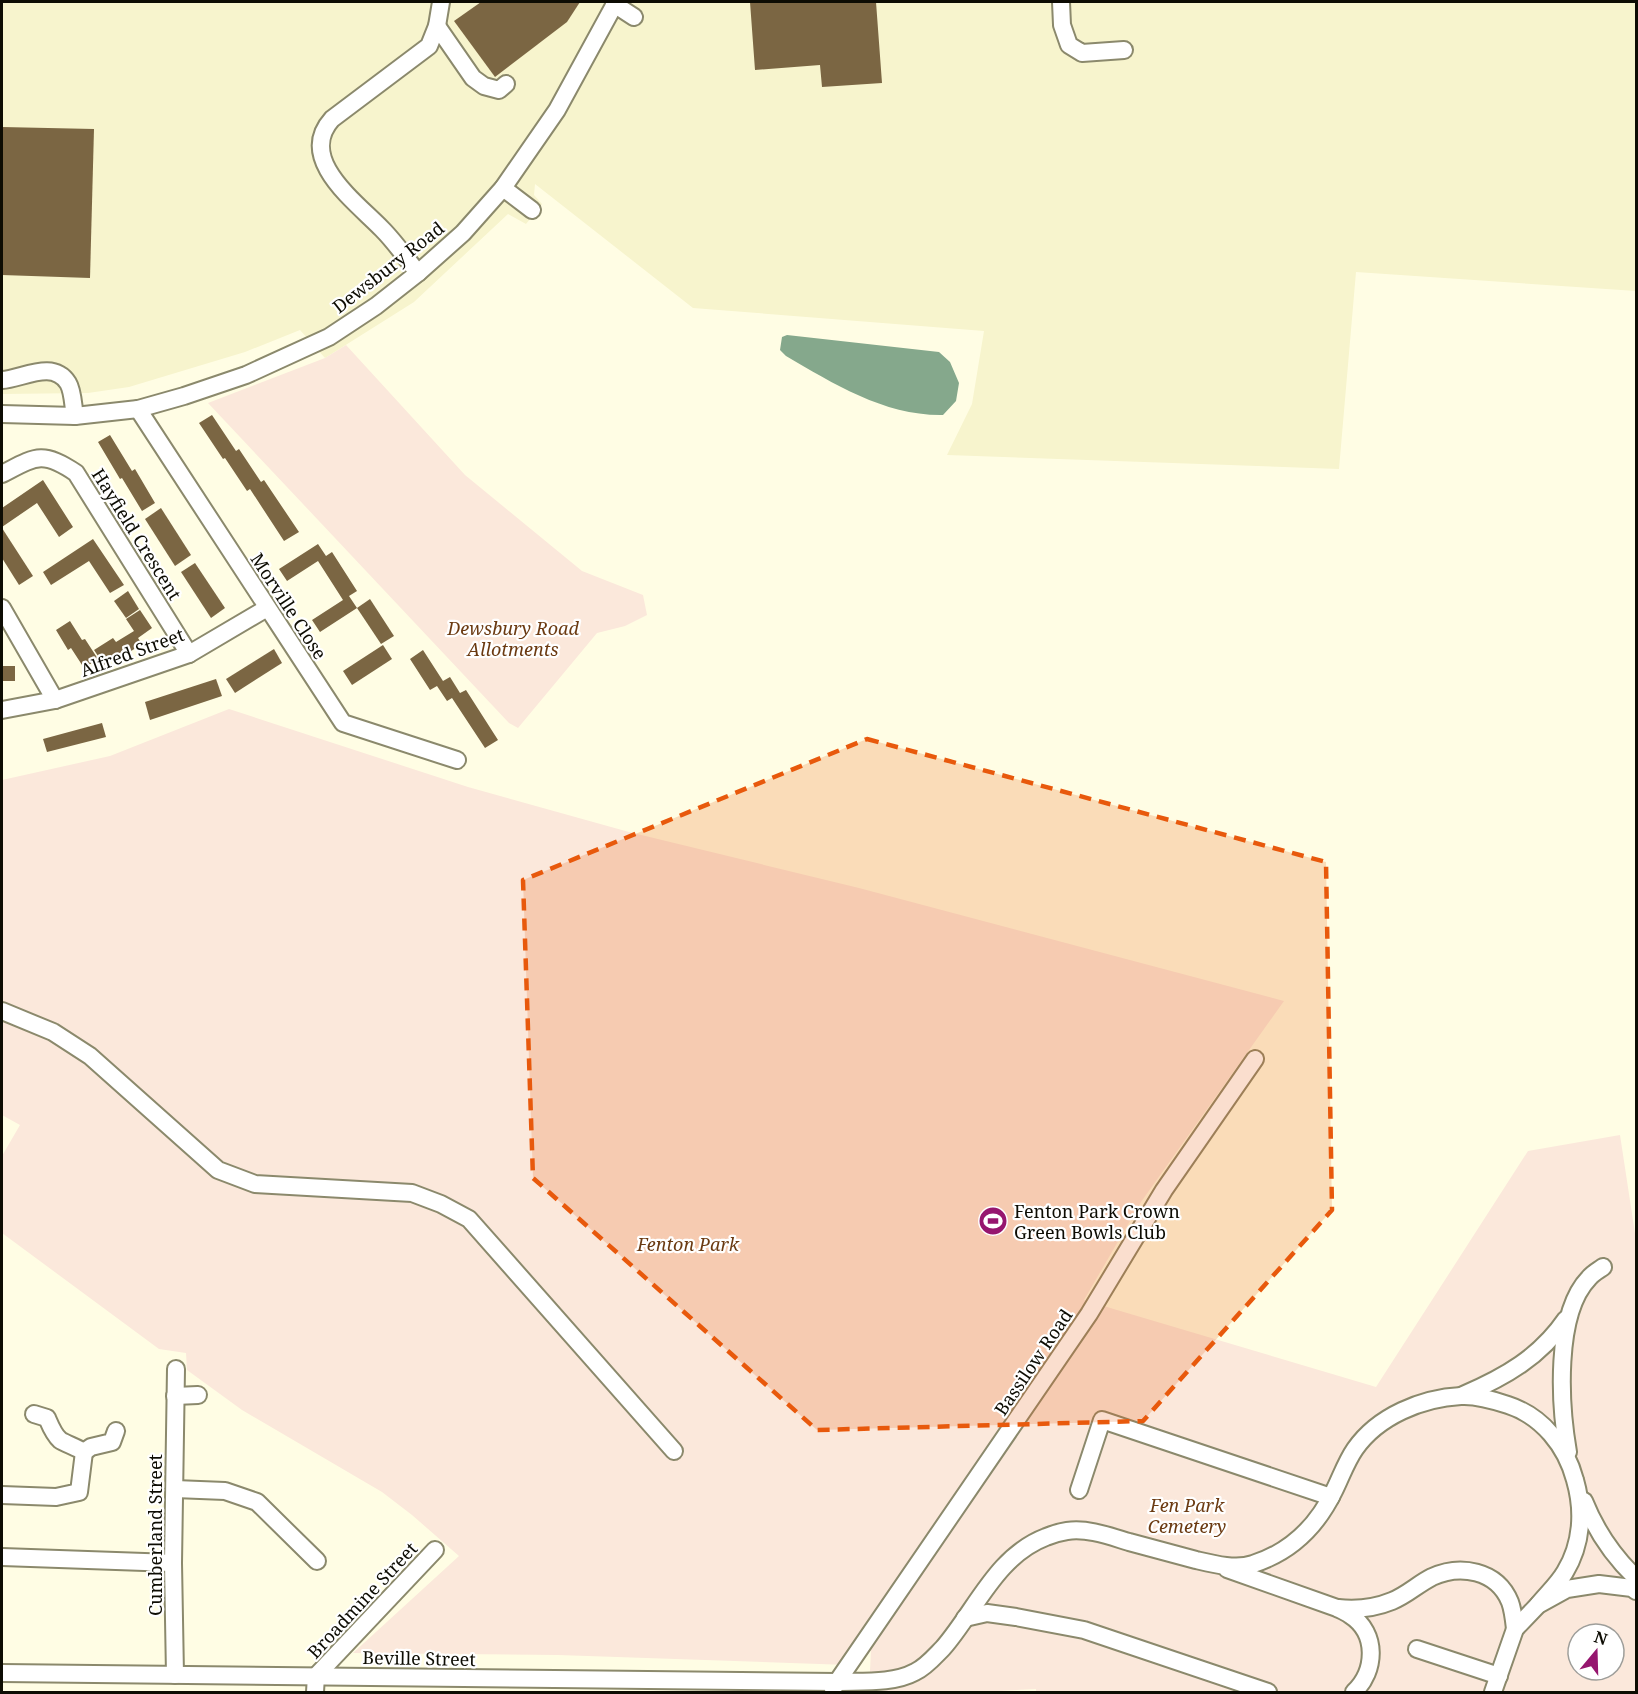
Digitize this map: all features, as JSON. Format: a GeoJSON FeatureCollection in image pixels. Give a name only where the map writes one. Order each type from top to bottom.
{"type":"FeatureCollection","features":[{"type":"Feature","properties":{"kind":"street"},"geometry":{"type":"LineString","coordinates":[[418,273],[389,237],[348,197],[325,165],[321,156],[321,145],[326,126],[332,119],[429,46],[437,26],[441,2]]}},
{"type":"Feature","properties":{"kind":"street"},"geometry":{"type":"LineString","coordinates":[[1061,2],[1062,25],[1069,45],[1082,53],[1124,50]]}},
{"type":"Feature","properties":{"kind":"street"},"geometry":{"type":"LineString","coordinates":[[615,3],[634,17]]}},
{"type":"Feature","properties":{"kind":"street","name":"Dewsbury Road"},"geometry":{"type":"LineString","coordinates":[[2,414],[143,416],[184,396],[246,375],[329,337],[376,306],[463,233],[503,188],[557,110],[615,3]]}},
{"type":"Feature","properties":{"kind":"street"},"geometry":{"type":"LineString","coordinates":[[437,26],[473,78],[484,86],[499,90],[506,84]]}},
{"type":"Feature","properties":{"kind":"street"},"geometry":{"type":"LineString","coordinates":[[503,188],[532,210]]}},
{"type":"Feature","properties":{"kind":"street"},"geometry":{"type":"LineString","coordinates":[[2,380],[49,371],[59,374],[69,384],[75,416]]}},
{"type":"Feature","properties":{"kind":"street","name":"Morville Close"},"geometry":{"type":"LineString","coordinates":[[143,416],[343,723],[458,760]]}},
{"type":"Feature","properties":{"kind":"street","name":"Hayfield Crescent"},"geometry":{"type":"LineString","coordinates":[[2,474],[32,459],[45,458],[60,462],[76,473],[189,654]]}},
{"type":"Feature","properties":{"kind":"street"},"geometry":{"type":"LineString","coordinates":[[2,608],[55,700]]}},
{"type":"Feature","properties":{"kind":"street","name":"Alfred Street"},"geometry":{"type":"LineString","coordinates":[[2,710],[55,700],[189,654],[267,608]]}},
{"type":"Feature","properties":{"kind":"street"},"geometry":{"type":"LineString","coordinates":[[2,1011],[53,1032],[90,1056],[218,1170],[255,1184],[412,1193],[441,1203],[469,1219],[674,1451]]}},
{"type":"Feature","properties":{"kind":"street","name":"Bassilow Road"},"geometry":{"type":"LineString","coordinates":[[834,1687],[1083,1324],[1164,1190],[1255,1059]]}},
{"type":"Feature","properties":{"kind":"street"},"geometry":{"type":"LineString","coordinates":[[1418,1649],[1495,1686],[1515,1629],[1564,1574],[1574,1554],[1581,1508],[1563,1425],[1563,1347],[1571,1312],[1579,1292],[1589,1277],[1603,1267]]}},
{"type":"Feature","properties":{"kind":"street"},"geometry":{"type":"LineString","coordinates":[[1218,1566],[1251,1565],[1276,1554],[1303,1536],[1319,1518],[1356,1447],[1377,1426],[1404,1409],[1433,1399],[1462,1395],[1492,1383],[1518,1368],[1555,1336],[1571,1312]]}},
{"type":"Feature","properties":{"kind":"street","name":"Cumberland Street"},"geometry":{"type":"LineString","coordinates":[[175,1675],[173,1563],[176,1369]]}},
{"type":"Feature","properties":{"kind":"street"},"geometry":{"type":"LineString","coordinates":[[176,1396],[198,1395]]}},
{"type":"Feature","properties":{"kind":"street"},"geometry":{"type":"LineString","coordinates":[[1462,1395],[1491,1399],[1520,1408],[1542,1424],[1559,1443],[1570,1462]]}},
{"type":"Feature","properties":{"kind":"street"},"geometry":{"type":"LineString","coordinates":[[34,1414],[47,1418],[52,1430],[61,1441],[84,1452]]}},
{"type":"Feature","properties":{"kind":"street"},"geometry":{"type":"LineString","coordinates":[[1079,1490],[1102,1420],[1331,1497]]}},
{"type":"Feature","properties":{"kind":"street"},"geometry":{"type":"LineString","coordinates":[[84,1452],[97,1445],[112,1442],[116,1431]]}},
{"type":"Feature","properties":{"kind":"street"},"geometry":{"type":"LineString","coordinates":[[2,1495],[56,1497],[79,1492],[84,1452]]}},
{"type":"Feature","properties":{"kind":"street"},"geometry":{"type":"LineString","coordinates":[[1576,1483],[1590,1517],[1605,1542],[1636,1578]]}},
{"type":"Feature","properties":{"kind":"street"},"geometry":{"type":"LineString","coordinates":[[175,1489],[225,1491],[257,1502],[317,1561]]}},
{"type":"Feature","properties":{"kind":"street","name":"Beville Street"},"geometry":{"type":"LineString","coordinates":[[2,1673],[175,1675],[316,1684],[834,1687],[895,1679],[915,1672],[932,1660],[997,1574],[1014,1556],[1034,1542],[1048,1536],[1067,1531],[1092,1531],[1218,1566]]}},
{"type":"Feature","properties":{"kind":"street","name":"Broadmine Street"},"geometry":{"type":"LineString","coordinates":[[316,1684],[435,1550]]}},
{"type":"Feature","properties":{"kind":"street"},"geometry":{"type":"LineString","coordinates":[[2,1557],[173,1563]]}},
{"type":"Feature","properties":{"kind":"street"},"geometry":{"type":"LineString","coordinates":[[1218,1566],[1337,1608],[1357,1621],[1369,1641],[1372,1656],[1369,1671],[1354,1692]]}},
{"type":"Feature","properties":{"kind":"street"},"geometry":{"type":"LineString","coordinates":[[1337,1608],[1354,1610],[1376,1606],[1394,1600],[1432,1577],[1453,1570],[1470,1570],[1487,1575],[1502,1588],[1510,1602],[1515,1629]]}},
{"type":"Feature","properties":{"kind":"street"},"geometry":{"type":"LineString","coordinates":[[1538,1605],[1567,1589],[1599,1584],[1636,1590]]}},
{"type":"Feature","properties":{"kind":"street"},"geometry":{"type":"LineString","coordinates":[[965,1618],[987,1613],[1084,1630],[1268,1692]]}},
{"type":"Feature","properties":{"kind":"highlighted area"},"geometry":{"type":"Polygon","coordinates":[[[867,739],[1326,862],[1332,1210],[1143,1421],[817,1430],[533,1178],[523,880],[867,739]]]}},
{"type":"Feature","properties":{"kind":"shaded area"},"geometry":{"type":"Polygon","coordinates":[[[2,2],[1636,2],[1636,291],[1356,272],[1339,469],[947,455],[972,404],[984,331],[693,308],[535,184],[534,195],[542,204],[526,224],[508,214],[414,302],[325,358],[300,330],[245,352],[129,387],[88,393],[2,394],[2,2]]]}},
{"type":"Feature","properties":{"kind":"shaded area"},"geometry":{"type":"Polygon","coordinates":[[[787,335],[939,352],[950,362],[959,383],[956,401],[943,415],[922,414],[880,404],[841,387],[786,356],[780,350],[782,337],[787,335]]]}},
{"type":"Feature","properties":{"kind":"green space","name":"Dewsbury Road Allotments"},"geometry":{"type":"Polygon","coordinates":[[[346,345],[465,475],[582,571],[643,595],[647,615],[625,626],[597,633],[518,728],[509,723],[208,403],[325,358],[346,345]]]}},
{"type":"Feature","properties":{"kind":"green space","name":"Fenton Park"},"geometry":{"type":"Polygon","coordinates":[[[229,709],[468,787],[629,832],[859,888],[1284,1001],[1141,1202],[1084,1300],[1376,1387],[1528,1151],[1620,1135],[1636,1240],[1636,1692],[1036,1692],[1036,1689],[981,1692],[869,1692],[871,1650],[856,1641],[848,1665],[558,1655],[353,1653],[459,1556],[382,1492],[242,1410],[187,1370],[186,1353],[159,1349],[2,1233],[2,1156],[20,1125],[2,1115],[2,780],[110,756],[229,709]]]}},
{"type":"Feature","properties":{"kind":"building"},"geometry":{"type":"Polygon","coordinates":[[[481,2],[580,2],[567,22],[495,77],[454,21],[481,2]]]}},
{"type":"Feature","properties":{"kind":"building"},"geometry":{"type":"Polygon","coordinates":[[[750,2],[876,2],[882,83],[822,87],[820,65],[755,70],[750,2]]]}},
{"type":"Feature","properties":{"kind":"building"},"geometry":{"type":"Polygon","coordinates":[[[2,127],[94,129],[90,278],[2,275],[2,127]]]}},
{"type":"Feature","properties":{"kind":"building"},"geometry":{"type":"Polygon","coordinates":[[[212,415],[236,451],[239,449],[261,482],[264,480],[299,532],[284,541],[250,489],[247,491],[225,458],[223,459],[199,423],[212,415]]]}},
{"type":"Feature","properties":{"kind":"building"},"geometry":{"type":"Polygon","coordinates":[[[110,435],[132,471],[135,469],[155,503],[142,511],[98,442],[110,435]]]}},
{"type":"Feature","properties":{"kind":"building"},"geometry":{"type":"Polygon","coordinates":[[[43,480],[73,527],[59,537],[37,503],[2,527],[2,508],[43,480]]]}},
{"type":"Feature","properties":{"kind":"building"},"geometry":{"type":"Polygon","coordinates":[[[161,508],[191,555],[175,566],[145,519],[161,508]]]}},
{"type":"Feature","properties":{"kind":"building"},"geometry":{"type":"Polygon","coordinates":[[[2,528],[33,576],[19,585],[2,558],[2,528]]]}},
{"type":"Feature","properties":{"kind":"building"},"geometry":{"type":"Polygon","coordinates":[[[93,539],[124,585],[110,593],[89,561],[51,585],[43,572],[93,539]]]}},
{"type":"Feature","properties":{"kind":"building"},"geometry":{"type":"Polygon","coordinates":[[[318,544],[326,556],[332,552],[357,591],[349,596],[357,608],[320,632],[312,620],[343,600],[318,561],[287,581],[279,569],[318,544]]]}},
{"type":"Feature","properties":{"kind":"building"},"geometry":{"type":"Polygon","coordinates":[[[195,563],[225,608],[211,618],[181,572],[195,563]]]}},
{"type":"Feature","properties":{"kind":"building"},"geometry":{"type":"Polygon","coordinates":[[[128,591],[139,609],[126,618],[114,601],[128,591]]]}},
{"type":"Feature","properties":{"kind":"building"},"geometry":{"type":"Polygon","coordinates":[[[370,599],[394,636],[381,644],[357,608],[370,599]]]}},
{"type":"Feature","properties":{"kind":"building"},"geometry":{"type":"Polygon","coordinates":[[[140,610],[152,628],[138,638],[142,644],[125,655],[123,652],[104,665],[94,650],[113,638],[116,642],[134,631],[126,619],[140,610]]]}},
{"type":"Feature","properties":{"kind":"building"},"geometry":{"type":"Polygon","coordinates":[[[70,621],[98,659],[84,668],[71,648],[68,650],[56,630],[70,621]]]}},
{"type":"Feature","properties":{"kind":"building"},"geometry":{"type":"Polygon","coordinates":[[[383,645],[392,659],[352,685],[343,671],[383,645]]]}},
{"type":"Feature","properties":{"kind":"building"},"geometry":{"type":"Polygon","coordinates":[[[274,649],[282,663],[235,693],[226,679],[274,649]]]}},
{"type":"Feature","properties":{"kind":"building"},"geometry":{"type":"Polygon","coordinates":[[[423,650],[443,681],[450,677],[460,693],[466,690],[498,740],[485,748],[452,698],[447,701],[437,686],[430,690],[410,659],[423,650]]]}},
{"type":"Feature","properties":{"kind":"building"},"geometry":{"type":"Polygon","coordinates":[[[2,666],[15,666],[15,681],[2,681],[2,666]]]}},
{"type":"Feature","properties":{"kind":"building"},"geometry":{"type":"Polygon","coordinates":[[[216,679],[222,696],[150,720],[145,702],[216,679]]]}},
{"type":"Feature","properties":{"kind":"building"},"geometry":{"type":"Polygon","coordinates":[[[102,723],[106,737],[47,752],[43,739],[102,723]]]}},
{"type":"Feature","properties":{"kind":"place","name":"Fenton Park Crown Green Bowls Club"},"geometry":{"type":"Point","coordinates":[993,1221]}},
{"type":"Feature","properties":{"kind":"park label","name":"Fen Park Cemetery"},"geometry":{"type":"Point","coordinates":[1187,1516]}}]}
